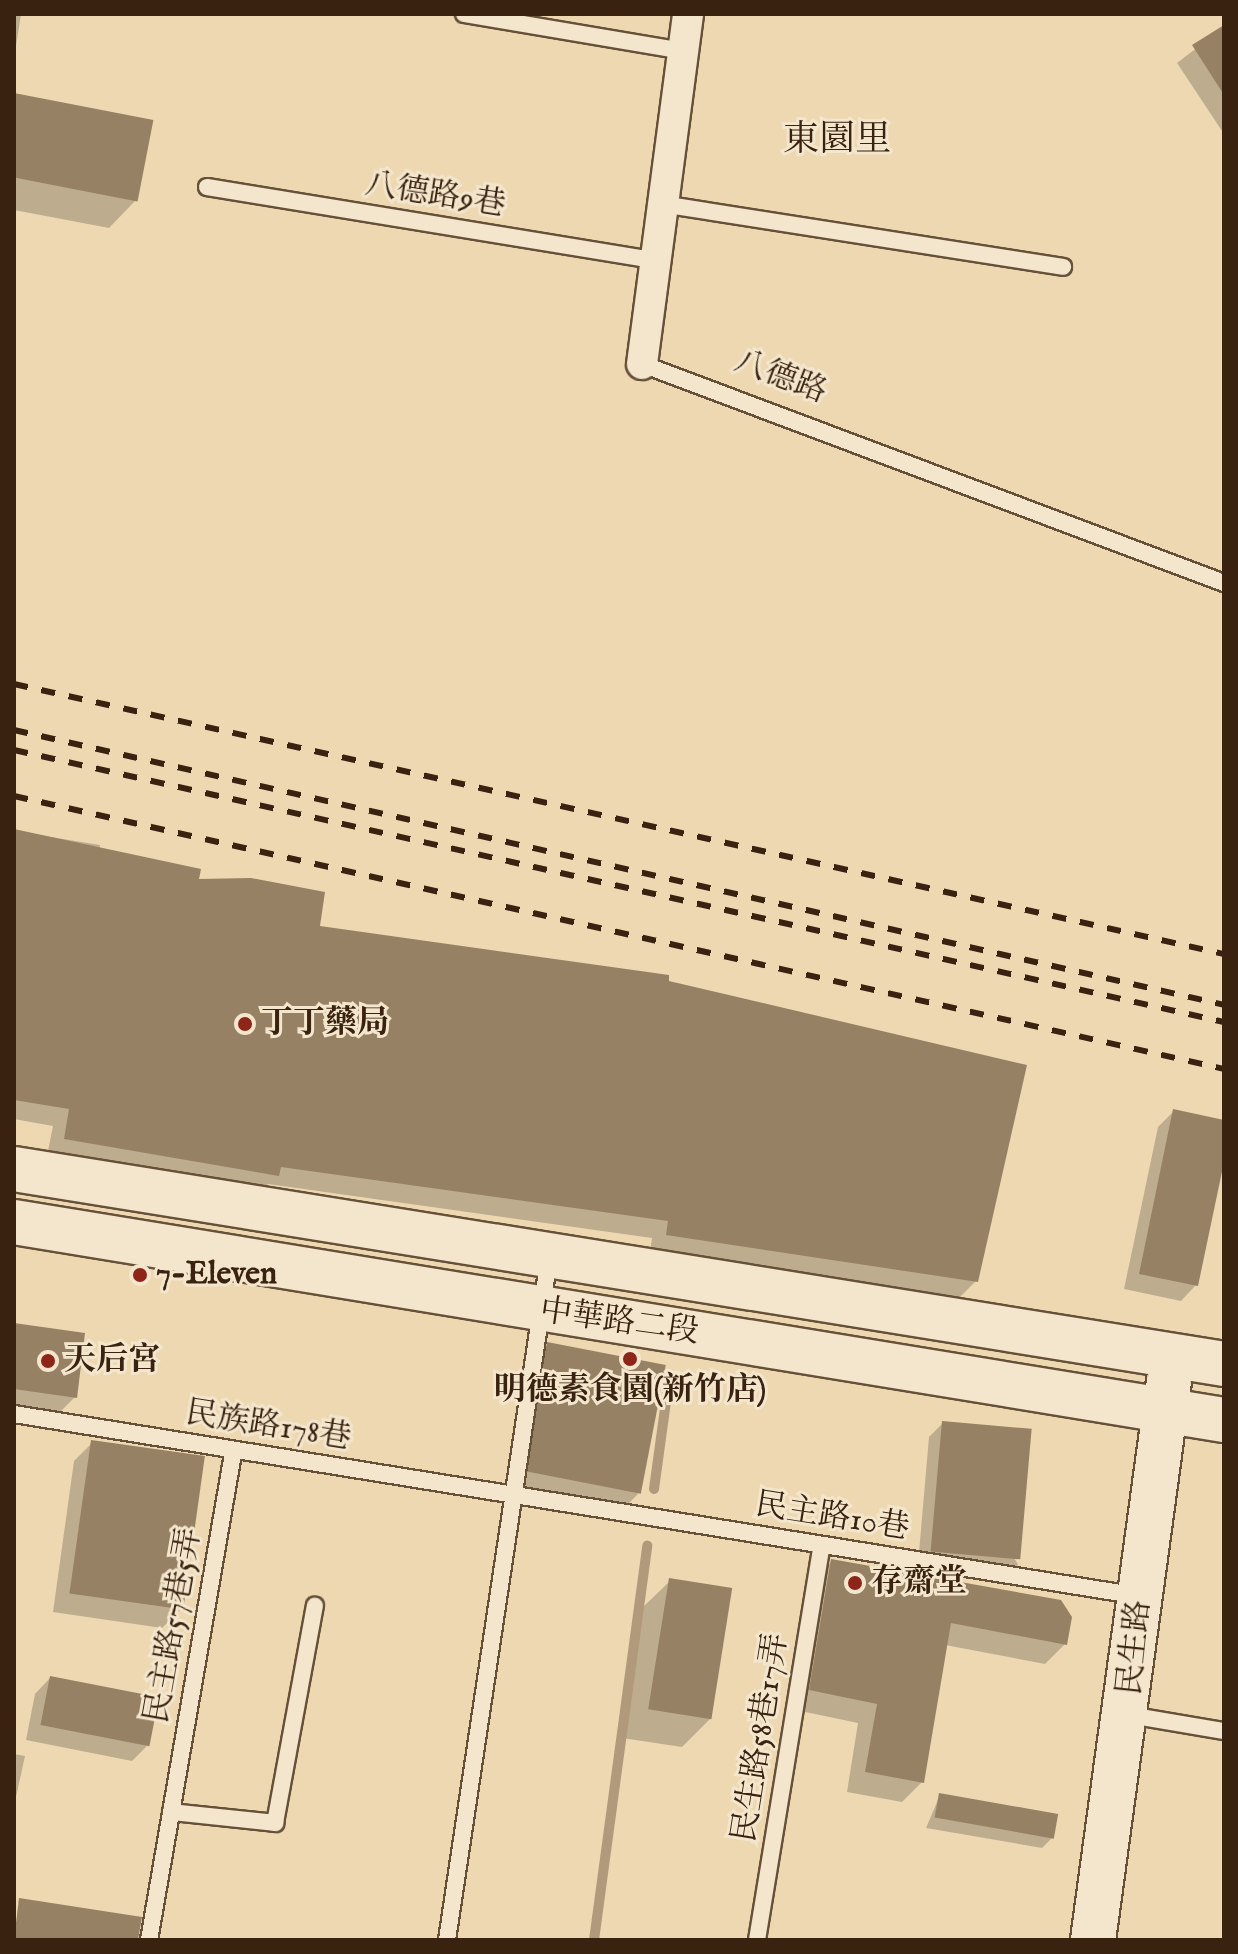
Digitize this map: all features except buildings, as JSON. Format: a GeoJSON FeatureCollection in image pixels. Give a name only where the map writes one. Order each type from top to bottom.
{"type":"FeatureCollection","features":[{"type":"Feature","properties":{"kind":"street","name":"八德路"},"geometry":{"type":"LineString","coordinates":[[642,364],[688,14]]}},
{"type":"Feature","properties":{"kind":"street","name":"中華路二段"},"geometry":{"type":"LineString","coordinates":[[14,1169],[1224,1364]]}},
{"type":"Feature","properties":{"kind":"street","name":"中華路二段"},"geometry":{"type":"LineString","coordinates":[[14,1222],[540,1312],[1224,1420]]}},
{"type":"Feature","properties":{"kind":"street","name":"民生路"},"geometry":{"type":"LineString","coordinates":[[1093,1940],[1129,1715],[1162,1409],[1175,1356]]}},
{"type":"Feature","properties":{"kind":"lane"},"geometry":{"type":"LineString","coordinates":[[464,14],[682,51]]}},
{"type":"Feature","properties":{"kind":"lane","name":"八德路9巷"},"geometry":{"type":"LineString","coordinates":[[207,187],[655,260]]}},
{"type":"Feature","properties":{"kind":"lane"},"geometry":{"type":"LineString","coordinates":[[662,204],[1063,267]]}},
{"type":"Feature","properties":{"kind":"lane","name":"八德路"},"geometry":{"type":"LineString","coordinates":[[642,364],[1224,583]]}},
{"type":"Feature","properties":{"kind":"lane"},"geometry":{"type":"LineString","coordinates":[[447,1940],[549,1257]]}},
{"type":"Feature","properties":{"kind":"lane","name":"民族路178巷"},"geometry":{"type":"LineString","coordinates":[[14,1414],[513,1495]]}},
{"type":"Feature","properties":{"kind":"lane","name":"民主路57巷5弄"},"geometry":{"type":"LineString","coordinates":[[149,1940],[234,1450]]}},
{"type":"Feature","properties":{"kind":"lane","name":"民主路10巷"},"geometry":{"type":"LineString","coordinates":[[513,1495],[1141,1597]]}},
{"type":"Feature","properties":{"kind":"lane","name":"民生路58巷17弄"},"geometry":{"type":"LineString","coordinates":[[757,1940],[822,1545]]}},
{"type":"Feature","properties":{"kind":"lane"},"geometry":{"type":"LineString","coordinates":[[171,1812],[275,1823],[315,1606]]}},
{"type":"Feature","properties":{"kind":"lane"},"geometry":{"type":"LineString","coordinates":[[1129,1715],[1224,1731]]}},
{"type":"Feature","properties":{"kind":"waterway"},"geometry":{"type":"LineString","coordinates":[[654,1489],[669,1379]]}},
{"type":"Feature","properties":{"kind":"waterway"},"geometry":{"type":"LineString","coordinates":[[594,1940],[647,1546]]}},
{"type":"Feature","properties":{"kind":"railway"},"geometry":{"type":"LineString","coordinates":[[14,684],[1224,954]]}},
{"type":"Feature","properties":{"kind":"railway"},"geometry":{"type":"LineString","coordinates":[[14,730],[1224,1005]]}},
{"type":"Feature","properties":{"kind":"railway"},"geometry":{"type":"LineString","coordinates":[[14,750],[1224,1022]]}},
{"type":"Feature","properties":{"kind":"railway"},"geometry":{"type":"LineString","coordinates":[[14,796],[1224,1069]]}},
{"type":"Feature","properties":{"kind":"place","name":"丁丁藥局"},"geometry":{"type":"Point","coordinates":[245,1024]}},
{"type":"Feature","properties":{"kind":"place","name":"7-Eleven"},"geometry":{"type":"Point","coordinates":[140,1275]}},
{"type":"Feature","properties":{"kind":"place","name":"明德素食園(新竹店)"},"geometry":{"type":"Point","coordinates":[630,1359]}},
{"type":"Feature","properties":{"kind":"place","name":"天后宮"},"geometry":{"type":"Point","coordinates":[48,1361]}},
{"type":"Feature","properties":{"kind":"place","name":"存齋堂"},"geometry":{"type":"Point","coordinates":[855,1583]}},
{"type":"Feature","properties":{"kind":"district","name":"東園里"},"geometry":{"type":"Point","coordinates":[837,141]}}]}
